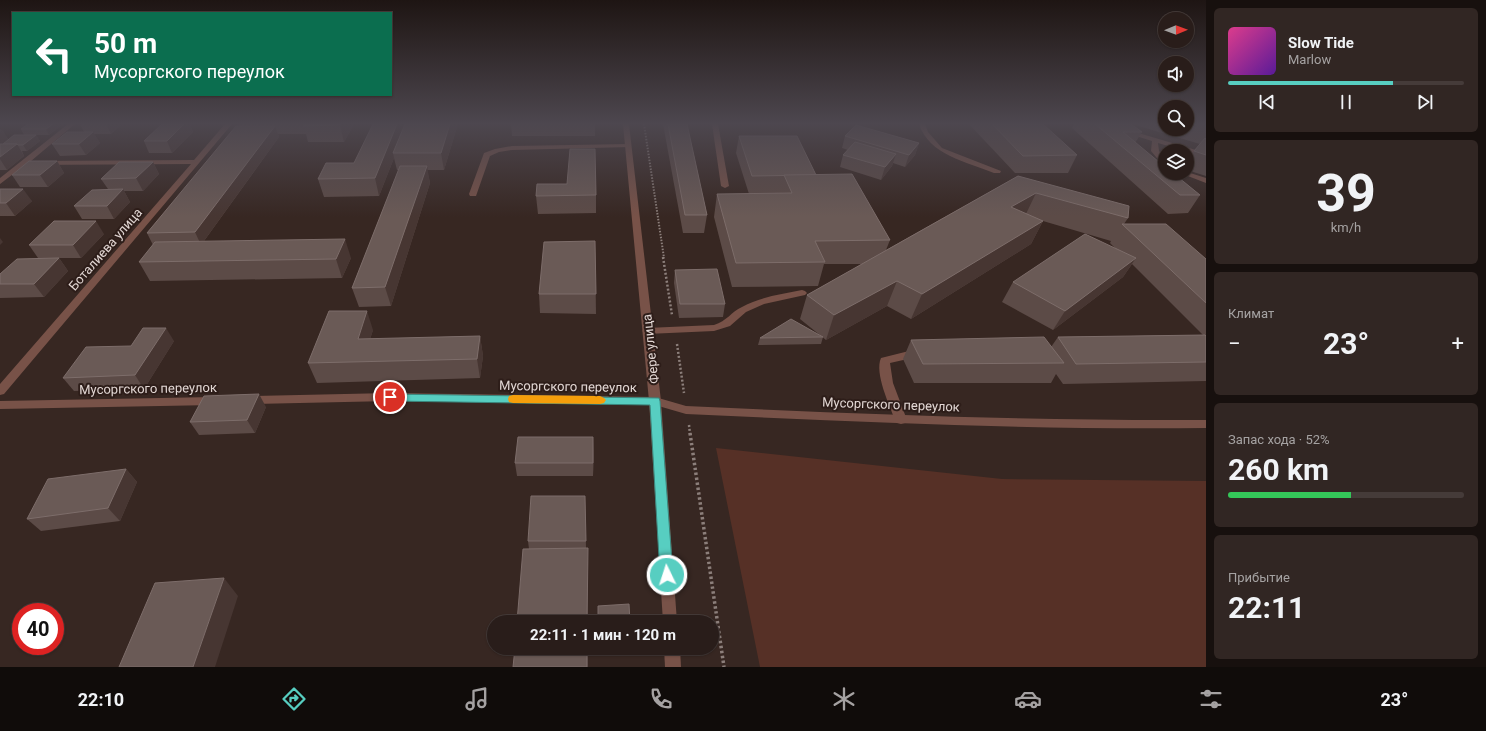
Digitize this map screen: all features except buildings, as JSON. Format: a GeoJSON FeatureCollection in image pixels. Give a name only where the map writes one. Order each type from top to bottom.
{"type":"FeatureCollection","features":[{"type":"Feature","properties":{"kind":"street"},"geometry":{"type":"LineString","coordinates":[[0,182],[34,155]]}},
{"type":"Feature","properties":{"kind":"street","name":"Боталиева улица"},"geometry":{"type":"LineString","coordinates":[[0,391],[202,155]]}},
{"type":"Feature","properties":{"kind":"street"},"geometry":{"type":"LineString","coordinates":[[473,194],[487,155]]}},
{"type":"Feature","properties":{"kind":"street","name":"Фере улица"},"geometry":{"type":"LineString","coordinates":[[629,155],[655,401],[670,615]]}},
{"type":"Feature","properties":{"kind":"street"},"geometry":{"type":"LineString","coordinates":[[720,155],[725,186]]}},
{"type":"Feature","properties":{"kind":"street"},"geometry":{"type":"LineString","coordinates":[[956,155],[997,171]]}},
{"type":"Feature","properties":{"kind":"street"},"geometry":{"type":"LineString","coordinates":[[24,163],[196,162]]}},
{"type":"Feature","properties":{"kind":"street"},"geometry":{"type":"LineString","coordinates":[[1194,177],[1206,181]]}},
{"type":"Feature","properties":{"kind":"street"},"geometry":{"type":"LineString","coordinates":[[648,331],[714,328],[727,324],[743,310],[761,301],[802,293]]}},
{"type":"Feature","properties":{"kind":"street"},"geometry":{"type":"LineString","coordinates":[[901,420],[886,378],[884,369],[885,361],[926,351]]}},
{"type":"Feature","properties":{"kind":"street","name":"Мусоргского переулок"},"geometry":{"type":"LineString","coordinates":[[239,400],[390,397],[655,401],[686,410],[901,420],[1161,425],[1206,424]]}},
{"type":"Feature","properties":{"kind":"street","name":"Мусоргского переулок"},"geometry":{"type":"LineString","coordinates":[[0,405],[223,400]]}},
{"type":"Feature","properties":{"kind":"street"},"geometry":{"type":"LineString","coordinates":[[672,655],[673,667]]}},
{"type":"Feature","properties":{"kind":"shaded area"},"geometry":{"type":"Polygon","coordinates":[[[716,448],[1002,479],[1206,481],[1206,667],[760,667],[716,448]]]}},
{"type":"Feature","properties":{"kind":"slow traffic"},"geometry":{"type":"LineString","coordinates":[[513,399],[600,400]]}},
{"type":"Feature","properties":{"kind":"route"},"geometry":{"type":"LineString","coordinates":[[390,397],[655,401],[667,575]]}}]}
